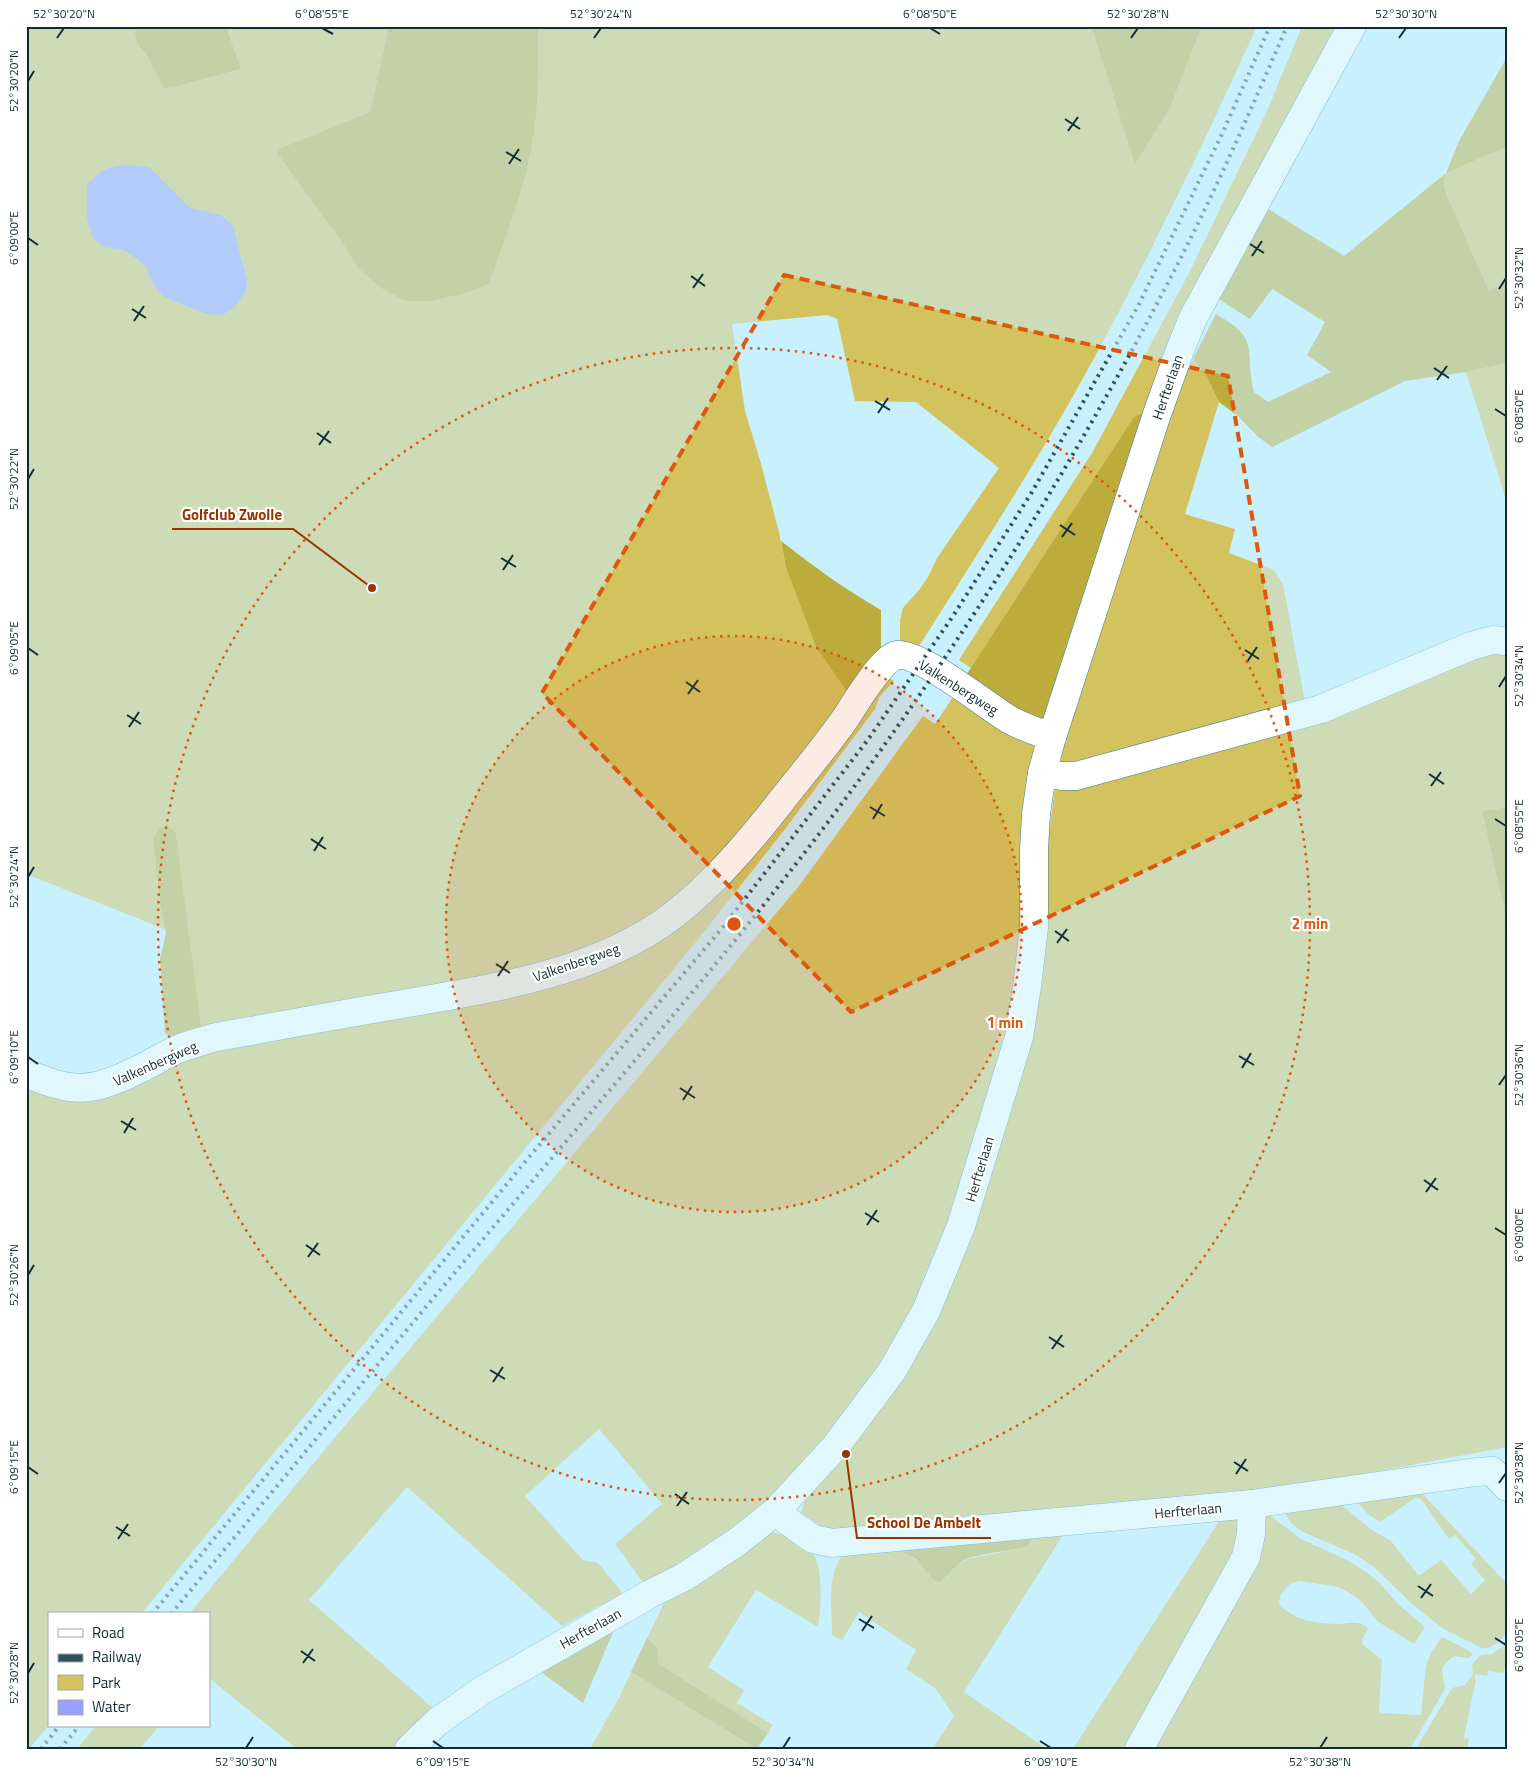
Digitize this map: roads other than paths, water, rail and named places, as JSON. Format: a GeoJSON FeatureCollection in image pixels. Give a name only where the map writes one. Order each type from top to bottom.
{"type":"FeatureCollection","features":[{"type":"Feature","properties":{"kind":"street","name":"Herfterlaan"},"geometry":{"type":"LineString","coordinates":[[409,1749],[437,1722],[481,1691],[577,1635],[684,1577],[737,1542],[775,1512],[835,1447],[892,1371],[926,1311],[961,1226],[1019,1037],[1034,926],[1035,841],[1042,772],[1180,350],[1193,318],[1352,26]]}},
{"type":"Feature","properties":{"kind":"street"},"geometry":{"type":"LineString","coordinates":[[1042,772],[1061,776],[1076,776],[1321,709],[1471,646],[1492,640],[1507,641]]}},
{"type":"Feature","properties":{"kind":"street","name":"Valkenbergweg"},"geometry":{"type":"LineString","coordinates":[[26,1073],[58,1086],[72,1088],[102,1086],[135,1072],[176,1050],[212,1038],[482,990],[567,968],[619,948],[667,920],[713,881],[757,832],[797,782],[888,658],[898,655],[918,661],[936,670],[1012,721],[1052,737]]}},
{"type":"Feature","properties":{"kind":"street","name":"Herfterlaan"},"geometry":{"type":"LineString","coordinates":[[775,1512],[813,1539],[832,1543],[1252,1504],[1476,1472],[1492,1471],[1507,1487]]}},
{"type":"Feature","properties":{"kind":"street"},"geometry":{"type":"LineString","coordinates":[[1139,1749],[1246,1557],[1251,1534],[1252,1504]]}},
{"type":"Feature","properties":{"kind":"water"},"geometry":{"type":"Polygon","coordinates":[[[127,165],[149,167],[190,208],[221,215],[233,226],[247,280],[246,291],[235,307],[222,315],[206,314],[164,297],[153,284],[144,264],[124,250],[105,247],[93,239],[87,218],[87,184],[96,175],[105,170],[127,165]]]}},
{"type":"Feature","properties":{"kind":"railway"},"geometry":{"type":"LineString","coordinates":[[154,1612],[525,1162],[723,927],[867,741],[953,616],[1032,492],[1138,306],[1222,134],[1270,26]]}},
{"type":"Feature","properties":{"kind":"railway"},"geometry":{"type":"LineString","coordinates":[[173,1612],[434,1297],[759,911],[834,814],[927,685],[1014,552],[1096,415],[1135,345],[1203,214],[1287,26]]}},
{"type":"Feature","properties":{"kind":"railway"},"geometry":{"type":"LineString","coordinates":[[41,1749],[57,1728]]}},
{"type":"Feature","properties":{"kind":"railway"},"geometry":{"type":"LineString","coordinates":[[60,1749],[77,1728]]}},
{"type":"Feature","properties":{"kind":"place","name":"Golfclub Zwolle"},"geometry":{"type":"Point","coordinates":[372,588]}},
{"type":"Feature","properties":{"kind":"place","name":"School De Ambelt"},"geometry":{"type":"Point","coordinates":[846,1454]}}]}
